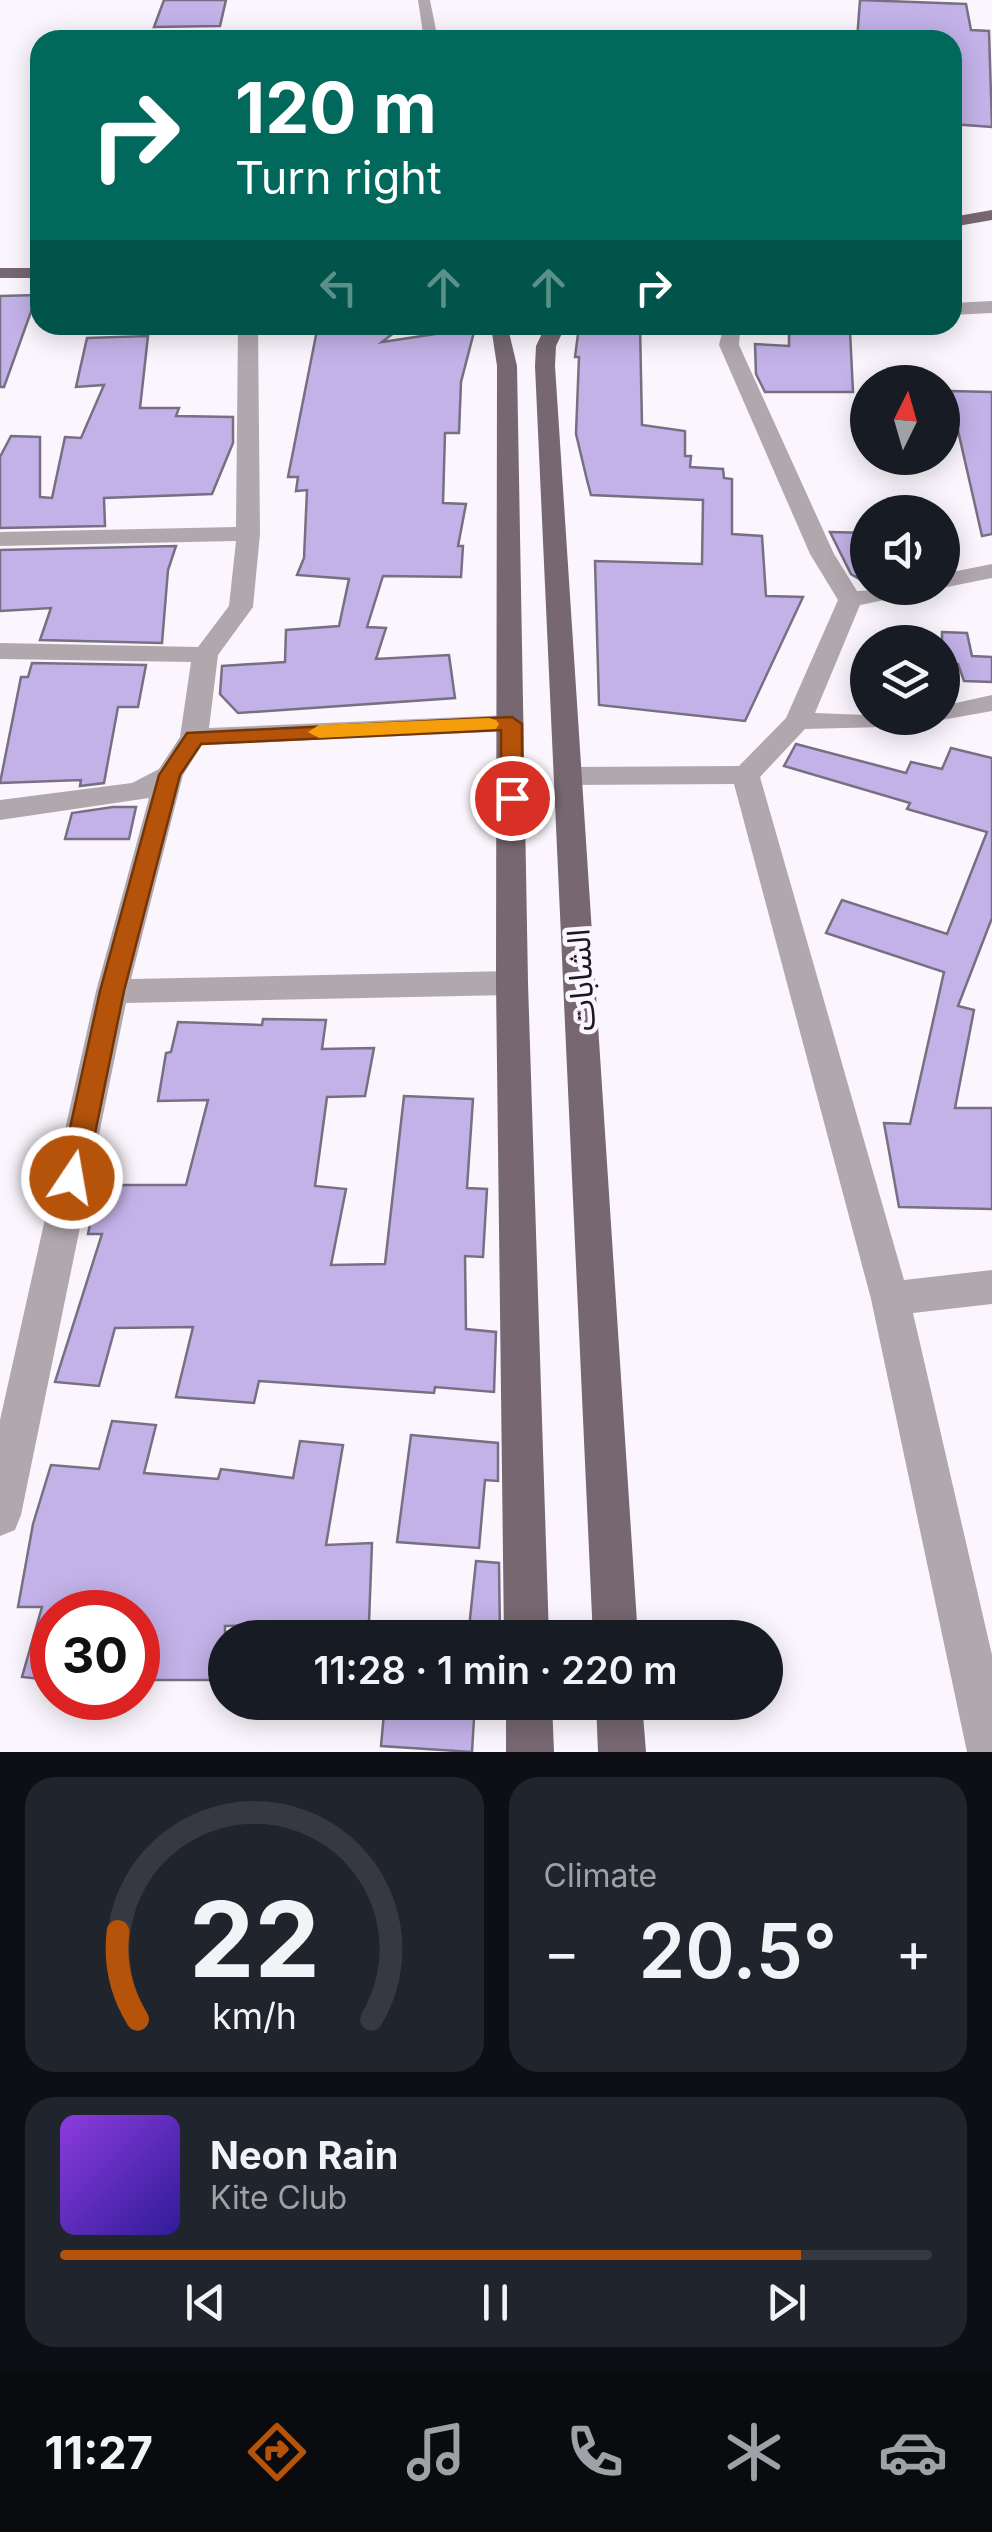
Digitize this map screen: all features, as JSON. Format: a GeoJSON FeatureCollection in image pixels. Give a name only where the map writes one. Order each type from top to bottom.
{"type":"FeatureCollection","features":[{"type":"Feature","properties":{"kind":"main road"},"geometry":{"type":"LineString","coordinates":[[962,220],[992,215]]}},
{"type":"Feature","properties":{"kind":"main road"},"geometry":{"type":"LineString","coordinates":[[962,234],[992,229]]}},
{"type":"Feature","properties":{"kind":"main road"},"geometry":{"type":"LineString","coordinates":[[0,273],[30,273]]}},
{"type":"Feature","properties":{"kind":"main road","name":"الشابات"},"geometry":{"type":"LineString","coordinates":[[501,335],[507,366],[512,983],[527,1620]]}},
{"type":"Feature","properties":{"kind":"main road","name":"الشابات"},"geometry":{"type":"LineString","coordinates":[[551,335],[545,366],[615,1620]]}},
{"type":"Feature","properties":{"kind":"main road"},"geometry":{"type":"LineString","coordinates":[[529,1720],[530,1752]]}},
{"type":"Feature","properties":{"kind":"main road"},"geometry":{"type":"LineString","coordinates":[[620,1720],[622,1752]]}},
{"type":"Feature","properties":{"kind":"street"},"geometry":{"type":"LineString","coordinates":[[424,0],[430,30]]}},
{"type":"Feature","properties":{"kind":"street"},"geometry":{"type":"LineString","coordinates":[[962,308],[992,307]]}},
{"type":"Feature","properties":{"kind":"street"},"geometry":{"type":"LineString","coordinates":[[0,1515],[112,991],[169,775],[194,737],[205,655],[240,607],[248,534],[248,335]]}},
{"type":"Feature","properties":{"kind":"street"},"geometry":{"type":"LineString","coordinates":[[570,776],[746,775],[798,721],[850,600],[822,554],[730,345],[731,335]]}},
{"type":"Feature","properties":{"kind":"street"},"geometry":{"type":"LineString","coordinates":[[0,539],[248,534]]}},
{"type":"Feature","properties":{"kind":"street"},"geometry":{"type":"LineString","coordinates":[[960,577],[992,571]]}},
{"type":"Feature","properties":{"kind":"street"},"geometry":{"type":"LineString","coordinates":[[0,651],[205,655]]}},
{"type":"Feature","properties":{"kind":"street"},"geometry":{"type":"LineString","coordinates":[[960,710],[992,703]]}},
{"type":"Feature","properties":{"kind":"street"},"geometry":{"type":"LineString","coordinates":[[798,721],[850,721]]}},
{"type":"Feature","properties":{"kind":"street"},"geometry":{"type":"LineString","coordinates":[[194,737],[512,724]]}},
{"type":"Feature","properties":{"kind":"street"},"geometry":{"type":"LineString","coordinates":[[0,810],[139,791],[169,775]]}},
{"type":"Feature","properties":{"kind":"street"},"geometry":{"type":"LineString","coordinates":[[746,775],[890,1299],[991,1752]]}},
{"type":"Feature","properties":{"kind":"street"},"geometry":{"type":"LineString","coordinates":[[112,991],[512,983]]}},
{"type":"Feature","properties":{"kind":"street"},"geometry":{"type":"LineString","coordinates":[[890,1299],[992,1287]]}},
{"type":"Feature","properties":{"kind":"building"},"geometry":{"type":"Polygon","coordinates":[[[164,0],[226,0],[220,26],[154,27],[164,0]]]}},
{"type":"Feature","properties":{"kind":"building"},"geometry":{"type":"Polygon","coordinates":[[[860,0],[966,4],[971,30],[989,31],[992,127],[962,125],[962,30],[858,30],[860,0]]]}},
{"type":"Feature","properties":{"kind":"building"},"geometry":{"type":"Polygon","coordinates":[[[30,295],[30,315],[4,387],[0,387],[0,296],[30,295]]]}},
{"type":"Feature","properties":{"kind":"building"},"geometry":{"type":"Polygon","coordinates":[[[316,335],[391,335],[382,342],[428,335],[473,335],[461,382],[459,433],[445,433],[443,503],[466,504],[458,546],[463,546],[461,577],[383,576],[367,627],[386,628],[376,659],[449,655],[455,698],[238,713],[220,694],[222,666],[285,662],[286,630],[339,626],[349,579],[297,575],[304,558],[307,490],[296,491],[298,477],[288,477],[316,335]]]}},
{"type":"Feature","properties":{"kind":"building"},"geometry":{"type":"Polygon","coordinates":[[[578,335],[640,335],[642,425],[685,431],[685,456],[691,456],[690,467],[723,469],[724,478],[732,479],[732,534],[762,536],[766,596],[803,597],[745,721],[599,705],[595,561],[702,564],[703,500],[591,495],[576,434],[579,357],[575,357],[578,335]]]}},
{"type":"Feature","properties":{"kind":"building"},"geometry":{"type":"Polygon","coordinates":[[[789,335],[850,335],[850,392],[765,392],[756,374],[755,344],[789,346],[789,335]]]}},
{"type":"Feature","properties":{"kind":"building"},"geometry":{"type":"Polygon","coordinates":[[[148,336],[140,408],[179,408],[176,416],[233,417],[233,443],[212,494],[104,498],[105,526],[0,528],[0,457],[11,436],[40,437],[40,497],[52,498],[65,437],[81,438],[104,385],[76,387],[87,338],[148,336]]]}},
{"type":"Feature","properties":{"kind":"building"},"geometry":{"type":"Polygon","coordinates":[[[960,391],[992,392],[992,534],[982,536],[960,439],[960,391]]]}},
{"type":"Feature","properties":{"kind":"building"},"geometry":{"type":"Polygon","coordinates":[[[830,532],[850,533],[850,572],[830,532]]]}},
{"type":"Feature","properties":{"kind":"building"},"geometry":{"type":"Polygon","coordinates":[[[176,546],[168,570],[162,643],[40,640],[51,608],[0,611],[0,550],[176,546]]]}},
{"type":"Feature","properties":{"kind":"building"},"geometry":{"type":"Polygon","coordinates":[[[960,633],[967,633],[972,656],[992,657],[992,682],[964,681],[960,670],[960,633]]]}},
{"type":"Feature","properties":{"kind":"building"},"geometry":{"type":"Polygon","coordinates":[[[32,663],[146,665],[138,707],[118,707],[104,783],[0,783],[21,677],[28,677],[32,663]]]}},
{"type":"Feature","properties":{"kind":"building"},"geometry":{"type":"Polygon","coordinates":[[[796,744],[906,773],[911,762],[942,769],[951,748],[992,758],[992,918],[958,1006],[974,1010],[955,1108],[992,1108],[992,1209],[899,1207],[884,1123],[910,1124],[944,972],[826,933],[842,900],[947,934],[987,832],[907,809],[910,803],[784,766],[796,744]]]}},
{"type":"Feature","properties":{"kind":"building"},"geometry":{"type":"Polygon","coordinates":[[[136,807],[129,839],[65,839],[72,813],[136,807]]]}},
{"type":"Feature","properties":{"kind":"building"},"geometry":{"type":"Polygon","coordinates":[[[263,1019],[326,1020],[322,1049],[374,1048],[365,1096],[327,1097],[315,1186],[346,1189],[331,1265],[385,1264],[404,1096],[473,1099],[467,1188],[487,1189],[483,1257],[465,1256],[466,1329],[496,1332],[494,1392],[435,1387],[434,1393],[259,1381],[254,1403],[176,1397],[193,1327],[115,1328],[99,1386],[55,1382],[102,1234],[88,1234],[98,1185],[186,1185],[208,1100],[158,1101],[166,1053],[171,1052],[178,1022],[262,1025],[263,1019]]]}},
{"type":"Feature","properties":{"kind":"building"},"geometry":{"type":"Polygon","coordinates":[[[112,1421],[156,1425],[144,1473],[218,1479],[221,1469],[293,1478],[300,1441],[343,1445],[326,1545],[372,1543],[369,1620],[208,1620],[208,1680],[160,1680],[160,1590],[30,1590],[30,1607],[18,1607],[33,1524],[51,1465],[99,1469],[112,1421]]]}},
{"type":"Feature","properties":{"kind":"building"},"geometry":{"type":"Polygon","coordinates":[[[411,1435],[498,1443],[498,1481],[485,1480],[479,1548],[397,1542],[411,1435]]]}},
{"type":"Feature","properties":{"kind":"building"},"geometry":{"type":"Polygon","coordinates":[[[476,1561],[499,1563],[500,1620],[470,1620],[476,1561]]]}},
{"type":"Feature","properties":{"kind":"building"},"geometry":{"type":"Polygon","coordinates":[[[30,1649],[30,1678],[22,1677],[30,1649]]]}},
{"type":"Feature","properties":{"kind":"building"},"geometry":{"type":"Polygon","coordinates":[[[383,1720],[474,1720],[472,1752],[381,1746],[383,1720]]]}},
{"type":"Feature","properties":{"kind":"slow traffic"},"geometry":{"type":"LineString","coordinates":[[319,732],[489,724]]}},
{"type":"Feature","properties":{"kind":"route"},"geometry":{"type":"LineString","coordinates":[[72,1178],[112,991],[169,775],[194,737],[512,724],[512,798]]}}]}
